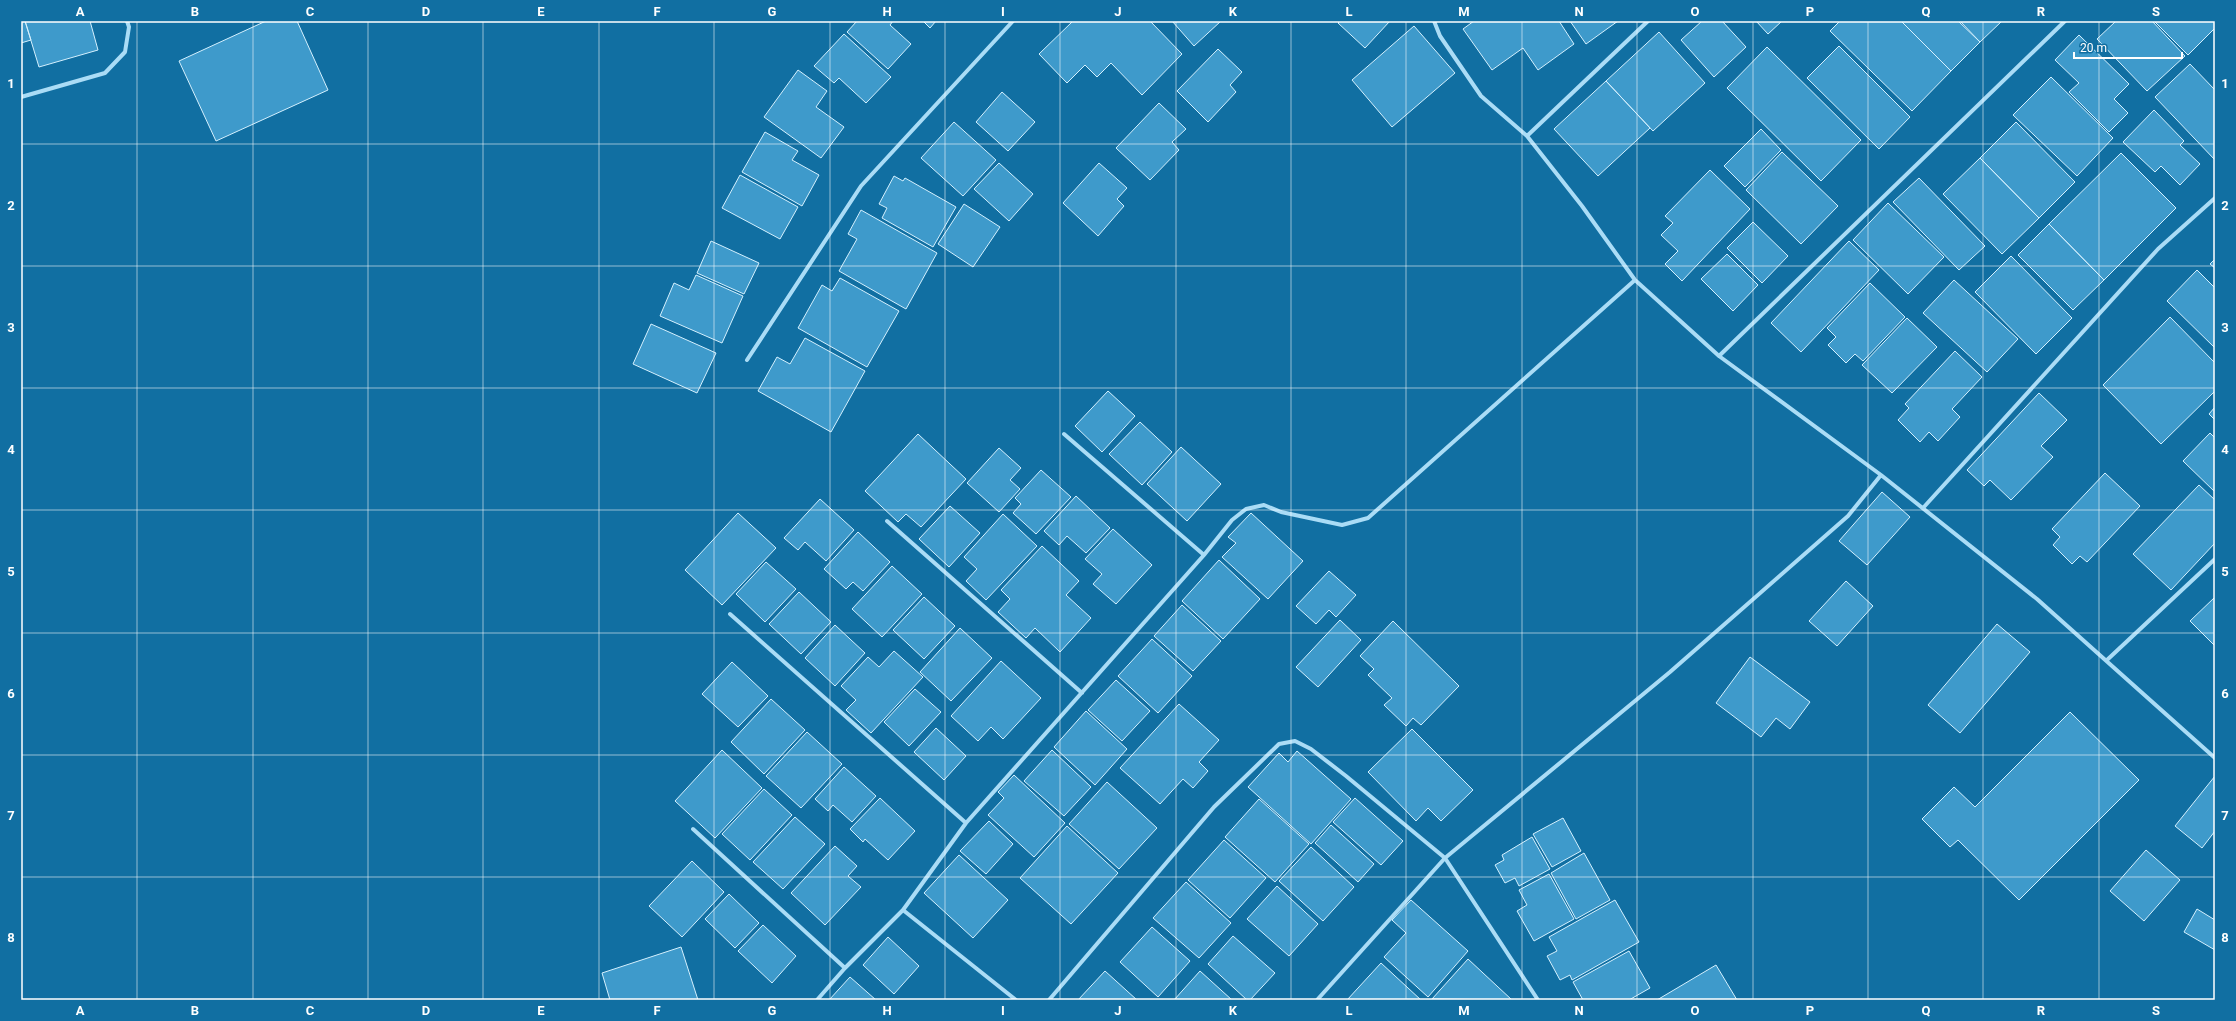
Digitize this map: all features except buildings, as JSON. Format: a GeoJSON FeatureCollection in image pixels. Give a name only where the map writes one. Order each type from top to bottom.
{"type":"FeatureCollection","features":[{"type":"Feature","properties":{"kind":"street"},"geometry":{"type":"LineString","coordinates":[[21,97],[105,73],[125,52],[129,27],[127,21]]}},
{"type":"Feature","properties":{"kind":"street"},"geometry":{"type":"LineString","coordinates":[[747,360],[861,186],[1014,21]]}},
{"type":"Feature","properties":{"kind":"street"},"geometry":{"type":"LineString","coordinates":[[1434,21],[1440,36],[1481,96],[1527,136],[1582,206],[1635,280],[1719,356],[1881,475],[2037,599],[2215,758]]}},
{"type":"Feature","properties":{"kind":"street"},"geometry":{"type":"LineString","coordinates":[[1527,136],[1648,21]]}},
{"type":"Feature","properties":{"kind":"street"},"geometry":{"type":"LineString","coordinates":[[1719,356],[2065,21]]}},
{"type":"Feature","properties":{"kind":"street"},"geometry":{"type":"LineString","coordinates":[[1923,508],[2158,248],[2215,198]]}},
{"type":"Feature","properties":{"kind":"street"},"geometry":{"type":"LineString","coordinates":[[817,1000],[845,968],[903,910],[966,823],[1204,555],[1232,520],[1246,509],[1264,505],[1281,512],[1342,525],[1368,518],[1635,280]]}},
{"type":"Feature","properties":{"kind":"street"},"geometry":{"type":"LineString","coordinates":[[1064,434],[1204,555]]}},
{"type":"Feature","properties":{"kind":"street"},"geometry":{"type":"LineString","coordinates":[[1317,1000],[1445,858],[1670,672],[1842,521],[1881,475]]}},
{"type":"Feature","properties":{"kind":"street"},"geometry":{"type":"LineString","coordinates":[[887,521],[1082,693]]}},
{"type":"Feature","properties":{"kind":"street"},"geometry":{"type":"LineString","coordinates":[[2107,660],[2215,559]]}},
{"type":"Feature","properties":{"kind":"street"},"geometry":{"type":"LineString","coordinates":[[730,614],[966,823]]}},
{"type":"Feature","properties":{"kind":"street"},"geometry":{"type":"LineString","coordinates":[[1049,1000],[1214,807],[1279,744],[1295,741],[1311,749],[1445,858],[1538,1000]]}},
{"type":"Feature","properties":{"kind":"street"},"geometry":{"type":"LineString","coordinates":[[693,829],[845,968]]}},
{"type":"Feature","properties":{"kind":"street"},"geometry":{"type":"LineString","coordinates":[[903,910],[1016,1000]]}}]}
